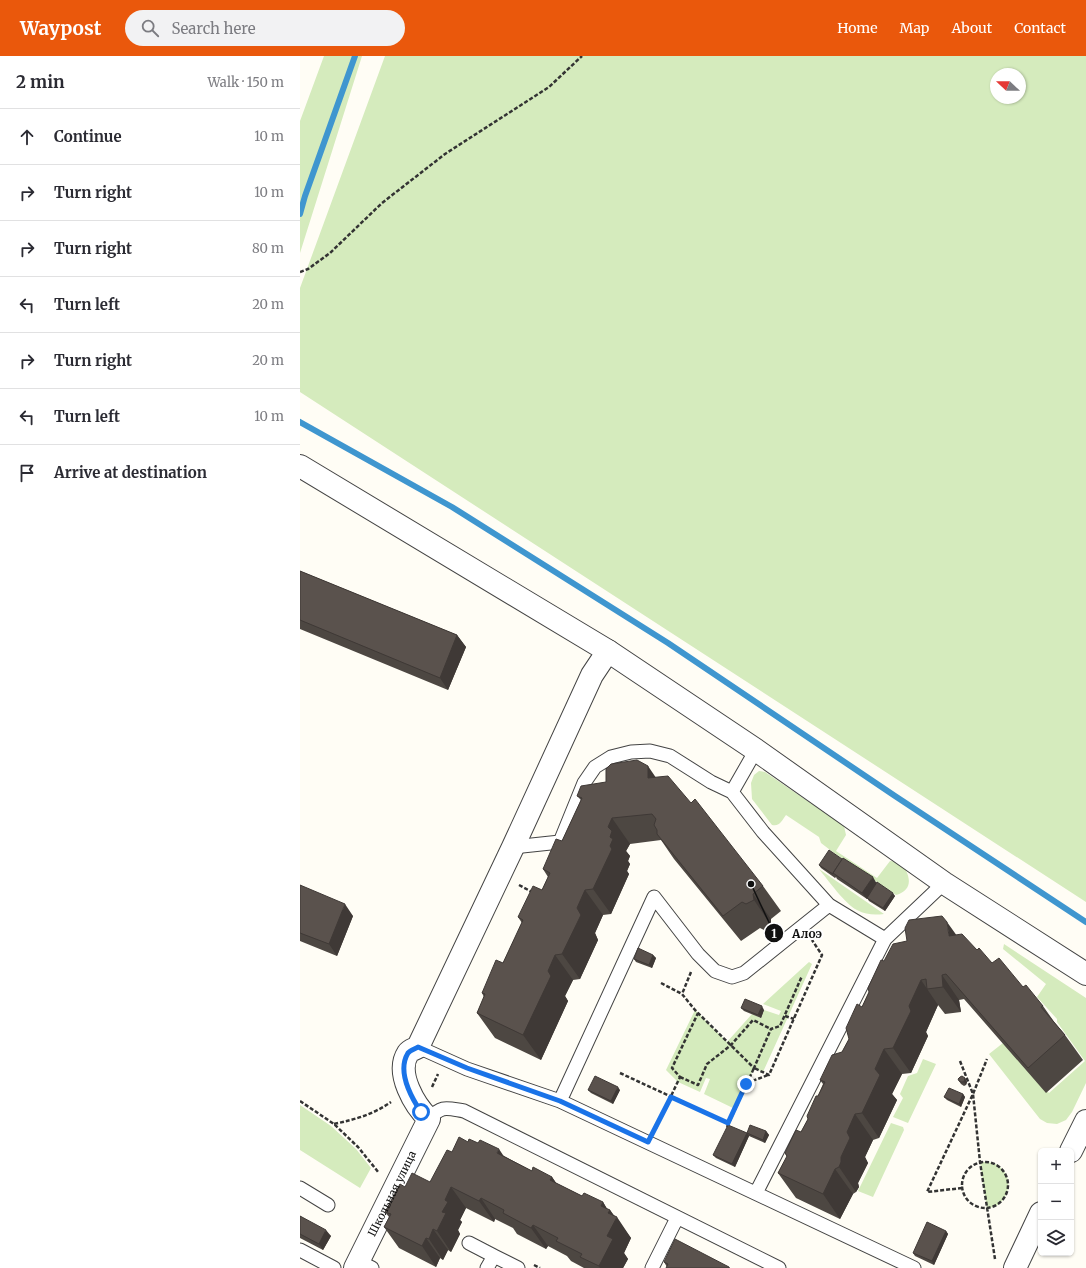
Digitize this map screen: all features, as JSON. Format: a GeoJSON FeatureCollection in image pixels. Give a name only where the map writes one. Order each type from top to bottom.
{"type":"FeatureCollection","features":[{"type":"Feature","properties":{"kind":"street"},"geometry":{"type":"LineString","coordinates":[[300,466],[608,651],[756,750],[944,883],[1086,974]]}},
{"type":"Feature","properties":{"kind":"street"},"geometry":{"type":"LineString","coordinates":[[430,1119],[421,1112],[415,1102],[404,1074],[404,1063],[408,1052],[418,1047],[513,847],[592,675],[608,651]]}},
{"type":"Feature","properties":{"kind":"street","name":"Школьная улица"},"geometry":{"type":"LineString","coordinates":[[362,1266],[430,1119]]}},
{"type":"Feature","properties":{"kind":"street"},"geometry":{"type":"LineString","coordinates":[[1073,1148],[1086,1121]]}},
{"type":"Feature","properties":{"kind":"street"},"geometry":{"type":"LineString","coordinates":[[1005,1264],[1038,1217]]}},
{"type":"Feature","properties":{"kind":"lane"},"geometry":{"type":"LineString","coordinates":[[732,792],[756,750]]}},
{"type":"Feature","properties":{"kind":"lane"},"geometry":{"type":"LineString","coordinates":[[513,847],[560,842],[584,783],[595,767],[611,757],[631,752],[650,751],[670,756],[711,782],[732,792],[763,832],[829,905],[885,938]]}},
{"type":"Feature","properties":{"kind":"lane"},"geometry":{"type":"LineString","coordinates":[[756,1193],[885,938],[944,883]]}},
{"type":"Feature","properties":{"kind":"lane"},"geometry":{"type":"LineString","coordinates":[[560,1101],[654,897],[698,954],[715,971],[732,977],[744,973],[829,905]]}},
{"type":"Feature","properties":{"kind":"lane"},"geometry":{"type":"LineString","coordinates":[[418,1047],[467,1068],[560,1101],[914,1268]]}},
{"type":"Feature","properties":{"kind":"lane"},"geometry":{"type":"LineString","coordinates":[[430,1119],[437,1111],[448,1108],[464,1111],[779,1268]]}},
{"type":"Feature","properties":{"kind":"lane"},"geometry":{"type":"LineString","coordinates":[[300,1188],[328,1205]]}},
{"type":"Feature","properties":{"kind":"lane"},"geometry":{"type":"LineString","coordinates":[[652,1268],[677,1218]]}},
{"type":"Feature","properties":{"kind":"lane"},"geometry":{"type":"LineString","coordinates":[[469,1243],[518,1268]]}},
{"type":"Feature","properties":{"kind":"lane"},"geometry":{"type":"LineString","coordinates":[[300,1250],[329,1267]]}},
{"type":"Feature","properties":{"kind":"lane"},"geometry":{"type":"LineString","coordinates":[[487,1268],[494,1256]]}},
{"type":"Feature","properties":{"kind":"path"},"geometry":{"type":"LineString","coordinates":[[300,272],[308,269],[330,254],[382,203],[446,154],[549,88],[582,56]]}},
{"type":"Feature","properties":{"kind":"path"},"geometry":{"type":"LineString","coordinates":[[746,1084],[769,1075],[822,956],[803,926]]}},
{"type":"Feature","properties":{"kind":"path"},"geometry":{"type":"LineString","coordinates":[[682,994],[698,954]]}},
{"type":"Feature","properties":{"kind":"path"},"geometry":{"type":"LineString","coordinates":[[698,1013],[672,1068],[680,1077],[698,1085],[707,1064],[730,1046],[753,1020],[771,1029],[780,1026],[802,976]]}},
{"type":"Feature","properties":{"kind":"path"},"geometry":{"type":"LineString","coordinates":[[661,983],[682,994],[730,1046],[754,1068],[769,1075]]}},
{"type":"Feature","properties":{"kind":"path"},"geometry":{"type":"LineString","coordinates":[[785,1016],[794,1019]]}},
{"type":"Feature","properties":{"kind":"path"},"geometry":{"type":"LineString","coordinates":[[725,1130],[771,1029]]}},
{"type":"Feature","properties":{"kind":"path"},"geometry":{"type":"LineString","coordinates":[[962,1188],[926,1192],[973,1094],[987,1059]]}},
{"type":"Feature","properties":{"kind":"path"},"geometry":{"type":"LineString","coordinates":[[960,1061],[973,1094],[980,1162],[987,1209],[1005,1264]]}},
{"type":"Feature","properties":{"kind":"path"},"geometry":{"type":"LineString","coordinates":[[620,1073],[728,1123]]}},
{"type":"Feature","properties":{"kind":"path"},"geometry":{"type":"LineString","coordinates":[[648,1142],[680,1077]]}},
{"type":"Feature","properties":{"kind":"path"},"geometry":{"type":"LineString","coordinates":[[300,1100],[334,1124],[358,1147],[381,1176]]}},
{"type":"Feature","properties":{"kind":"path"},"geometry":{"type":"LineString","coordinates":[[334,1124],[360,1118],[380,1110],[392,1101]]}},
{"type":"Feature","properties":{"kind":"path"},"geometry":{"type":"LineString","coordinates":[[980,1162],[991,1162],[1001,1167],[1007,1176],[1009,1187],[1005,1198],[998,1205],[987,1209],[973,1206],[963,1195],[962,1180],[966,1171],[972,1165],[980,1162]]}},
{"type":"Feature","properties":{"kind":"green space"},"geometry":{"type":"Polygon","coordinates":[[[324,56],[362,56],[300,253],[300,121],[324,56]]]}},
{"type":"Feature","properties":{"kind":"green space"},"geometry":{"type":"Polygon","coordinates":[[[385,56],[1086,56],[1086,902],[300,392],[300,288],[385,56]]]}},
{"type":"Feature","properties":{"kind":"green space"},"geometry":{"type":"Polygon","coordinates":[[[759,771],[765,772],[844,826],[846,835],[836,851],[877,878],[890,861],[900,862],[908,876],[909,881],[906,889],[902,893],[896,895],[834,853],[821,843],[819,837],[786,815],[779,824],[772,825],[752,799],[751,783],[754,775],[759,771]]]}},
{"type":"Feature","properties":{"kind":"green space"},"geometry":{"type":"Polygon","coordinates":[[[819,869],[884,914],[867,914],[852,907],[819,869]]]}},
{"type":"Feature","properties":{"kind":"green space"},"geometry":{"type":"Polygon","coordinates":[[[1004,944],[1086,998],[1086,1083],[1072,1112],[1066,1120],[1057,1124],[1047,1123],[1040,1119],[989,1054],[1003,1043],[1049,1093],[1085,1061],[1057,1022],[1057,1019],[1037,997],[1046,984],[1003,949],[1004,944]]]}},
{"type":"Feature","properties":{"kind":"green space"},"geometry":{"type":"Polygon","coordinates":[[[809,962],[812,964],[763,1072],[754,1068],[735,1109],[704,1094],[710,1079],[706,1078],[700,1092],[678,1082],[666,1070],[695,1010],[727,1042],[752,1014],[761,1018],[764,1010],[779,1015],[781,1011],[763,1004],[809,962]]]}},
{"type":"Feature","properties":{"kind":"green space"},"geometry":{"type":"Polygon","coordinates":[[[923,1059],[936,1064],[908,1123],[893,1117],[903,1098],[900,1094],[908,1076],[917,1073],[923,1059]]]}},
{"type":"Feature","properties":{"kind":"green space"},"geometry":{"type":"Polygon","coordinates":[[[300,1105],[331,1126],[356,1149],[371,1168],[360,1188],[300,1150],[300,1105]]]}},
{"type":"Feature","properties":{"kind":"green space"},"geometry":{"type":"Polygon","coordinates":[[[891,1123],[903,1127],[904,1130],[873,1197],[858,1191],[891,1123]]]}},
{"type":"Feature","properties":{"kind":"green space"},"geometry":{"type":"Polygon","coordinates":[[[980,1162],[992,1163],[999,1166],[1005,1172],[1008,1181],[1006,1196],[1003,1200],[996,1206],[987,1209],[980,1162]]]}},
{"type":"Feature","properties":{"kind":"building"},"geometry":{"type":"Polygon","coordinates":[[[300,571],[457,635],[440,678],[300,620],[300,571]]]}},
{"type":"Feature","properties":{"kind":"building"},"geometry":{"type":"Polygon","coordinates":[[[637,760],[648,766],[648,778],[668,776],[691,803],[695,799],[763,886],[753,894],[754,900],[746,904],[742,902],[723,916],[657,834],[657,830],[654,825],[656,819],[652,814],[612,818],[608,827],[612,831],[610,837],[613,839],[610,846],[612,849],[593,889],[585,890],[577,908],[581,915],[562,954],[555,955],[548,971],[551,976],[523,1035],[477,1013],[485,994],[482,993],[496,960],[503,963],[523,920],[518,917],[533,886],[542,890],[550,873],[543,869],[556,839],[562,841],[582,798],[577,796],[581,786],[606,782],[606,769],[611,764],[637,760]]]}},
{"type":"Feature","properties":{"kind":"building"},"geometry":{"type":"Polygon","coordinates":[[[829,850],[842,859],[833,874],[819,865],[829,850]]]}},
{"type":"Feature","properties":{"kind":"building"},"geometry":{"type":"Polygon","coordinates":[[[843,858],[873,877],[862,893],[833,873],[843,858]]]}},
{"type":"Feature","properties":{"kind":"building"},"geometry":{"type":"Polygon","coordinates":[[[877,882],[893,893],[883,908],[867,898],[877,882]]]}},
{"type":"Feature","properties":{"kind":"building"},"geometry":{"type":"Polygon","coordinates":[[[300,885],[345,904],[329,944],[300,933],[300,885]]]}},
{"type":"Feature","properties":{"kind":"building"},"geometry":{"type":"Polygon","coordinates":[[[942,916],[947,922],[949,936],[962,934],[977,950],[979,948],[992,963],[999,958],[1023,987],[1026,985],[1043,1006],[1041,1007],[1065,1035],[1028,1068],[946,974],[942,975],[943,987],[927,989],[926,979],[921,980],[909,1006],[911,1011],[893,1048],[884,1049],[875,1069],[880,1075],[862,1113],[855,1114],[847,1132],[850,1138],[841,1157],[839,1167],[835,1169],[823,1194],[778,1173],[787,1156],[785,1153],[796,1130],[801,1132],[808,1119],[807,1116],[816,1096],[818,1096],[825,1082],[820,1080],[832,1055],[842,1052],[849,1039],[846,1028],[857,1004],[862,1007],[869,992],[868,988],[881,960],[884,961],[893,944],[907,941],[905,928],[909,920],[942,916]]]}},
{"type":"Feature","properties":{"kind":"building"},"geometry":{"type":"Polygon","coordinates":[[[638,948],[653,955],[649,965],[634,959],[638,948]]]}},
{"type":"Feature","properties":{"kind":"building"},"geometry":{"type":"Polygon","coordinates":[[[745,999],[762,1006],[758,1015],[741,1008],[745,999]]]}},
{"type":"Feature","properties":{"kind":"building"},"geometry":{"type":"Polygon","coordinates":[[[595,1076],[618,1087],[611,1101],[588,1090],[595,1076]]]}},
{"type":"Feature","properties":{"kind":"building"},"geometry":{"type":"Polygon","coordinates":[[[962,1076],[965,1078],[964,1082],[959,1081],[958,1079],[962,1076]]]}},
{"type":"Feature","properties":{"kind":"building"},"geometry":{"type":"Polygon","coordinates":[[[949,1088],[963,1094],[959,1104],[944,1097],[949,1088]]]}},
{"type":"Feature","properties":{"kind":"building"},"geometry":{"type":"Polygon","coordinates":[[[728,1125],[747,1133],[732,1164],[713,1155],[728,1125]]]}},
{"type":"Feature","properties":{"kind":"building"},"geometry":{"type":"Polygon","coordinates":[[[750,1125],[766,1131],[763,1140],[747,1133],[750,1125]]]}},
{"type":"Feature","properties":{"kind":"building"},"geometry":{"type":"Polygon","coordinates":[[[459,1137],[468,1142],[469,1139],[478,1143],[480,1140],[499,1149],[497,1153],[532,1171],[533,1167],[552,1177],[550,1180],[582,1196],[584,1193],[603,1202],[601,1206],[610,1210],[608,1213],[617,1217],[607,1236],[613,1239],[599,1266],[580,1257],[582,1254],[556,1241],[558,1238],[533,1225],[531,1228],[503,1213],[504,1210],[481,1198],[479,1201],[451,1187],[445,1200],[448,1202],[442,1212],[446,1213],[437,1231],[433,1229],[429,1239],[426,1238],[422,1246],[384,1227],[391,1214],[385,1212],[400,1184],[405,1187],[412,1173],[430,1182],[447,1150],[452,1152],[459,1137]]]}},
{"type":"Feature","properties":{"kind":"building"},"geometry":{"type":"Polygon","coordinates":[[[300,1216],[326,1230],[319,1244],[300,1234],[300,1216]]]}},
{"type":"Feature","properties":{"kind":"building"},"geometry":{"type":"Polygon","coordinates":[[[927,1222],[946,1231],[932,1261],[913,1253],[927,1222]]]}},
{"type":"Feature","properties":{"kind":"building"},"geometry":{"type":"Polygon","coordinates":[[[675,1239],[729,1268],[666,1268],[668,1264],[664,1262],[675,1239]]]}},
{"type":"Feature","properties":{"kind":"waterway"},"geometry":{"type":"LineString","coordinates":[[300,214],[355,56]]}},
{"type":"Feature","properties":{"kind":"waterway"},"geometry":{"type":"LineString","coordinates":[[300,422],[452,507],[668,643],[895,796],[1086,922]]}},
{"type":"Feature","properties":{"kind":"place","name":"Алоэ"},"geometry":{"type":"Point","coordinates":[751,884]}},
{"type":"Feature","properties":{"kind":"route"},"geometry":{"type":"LineString","coordinates":[[421,1112],[415,1102],[404,1074],[404,1063],[408,1052],[418,1047],[467,1068],[560,1101],[648,1142],[671,1097],[728,1123],[746,1084]]}}]}
